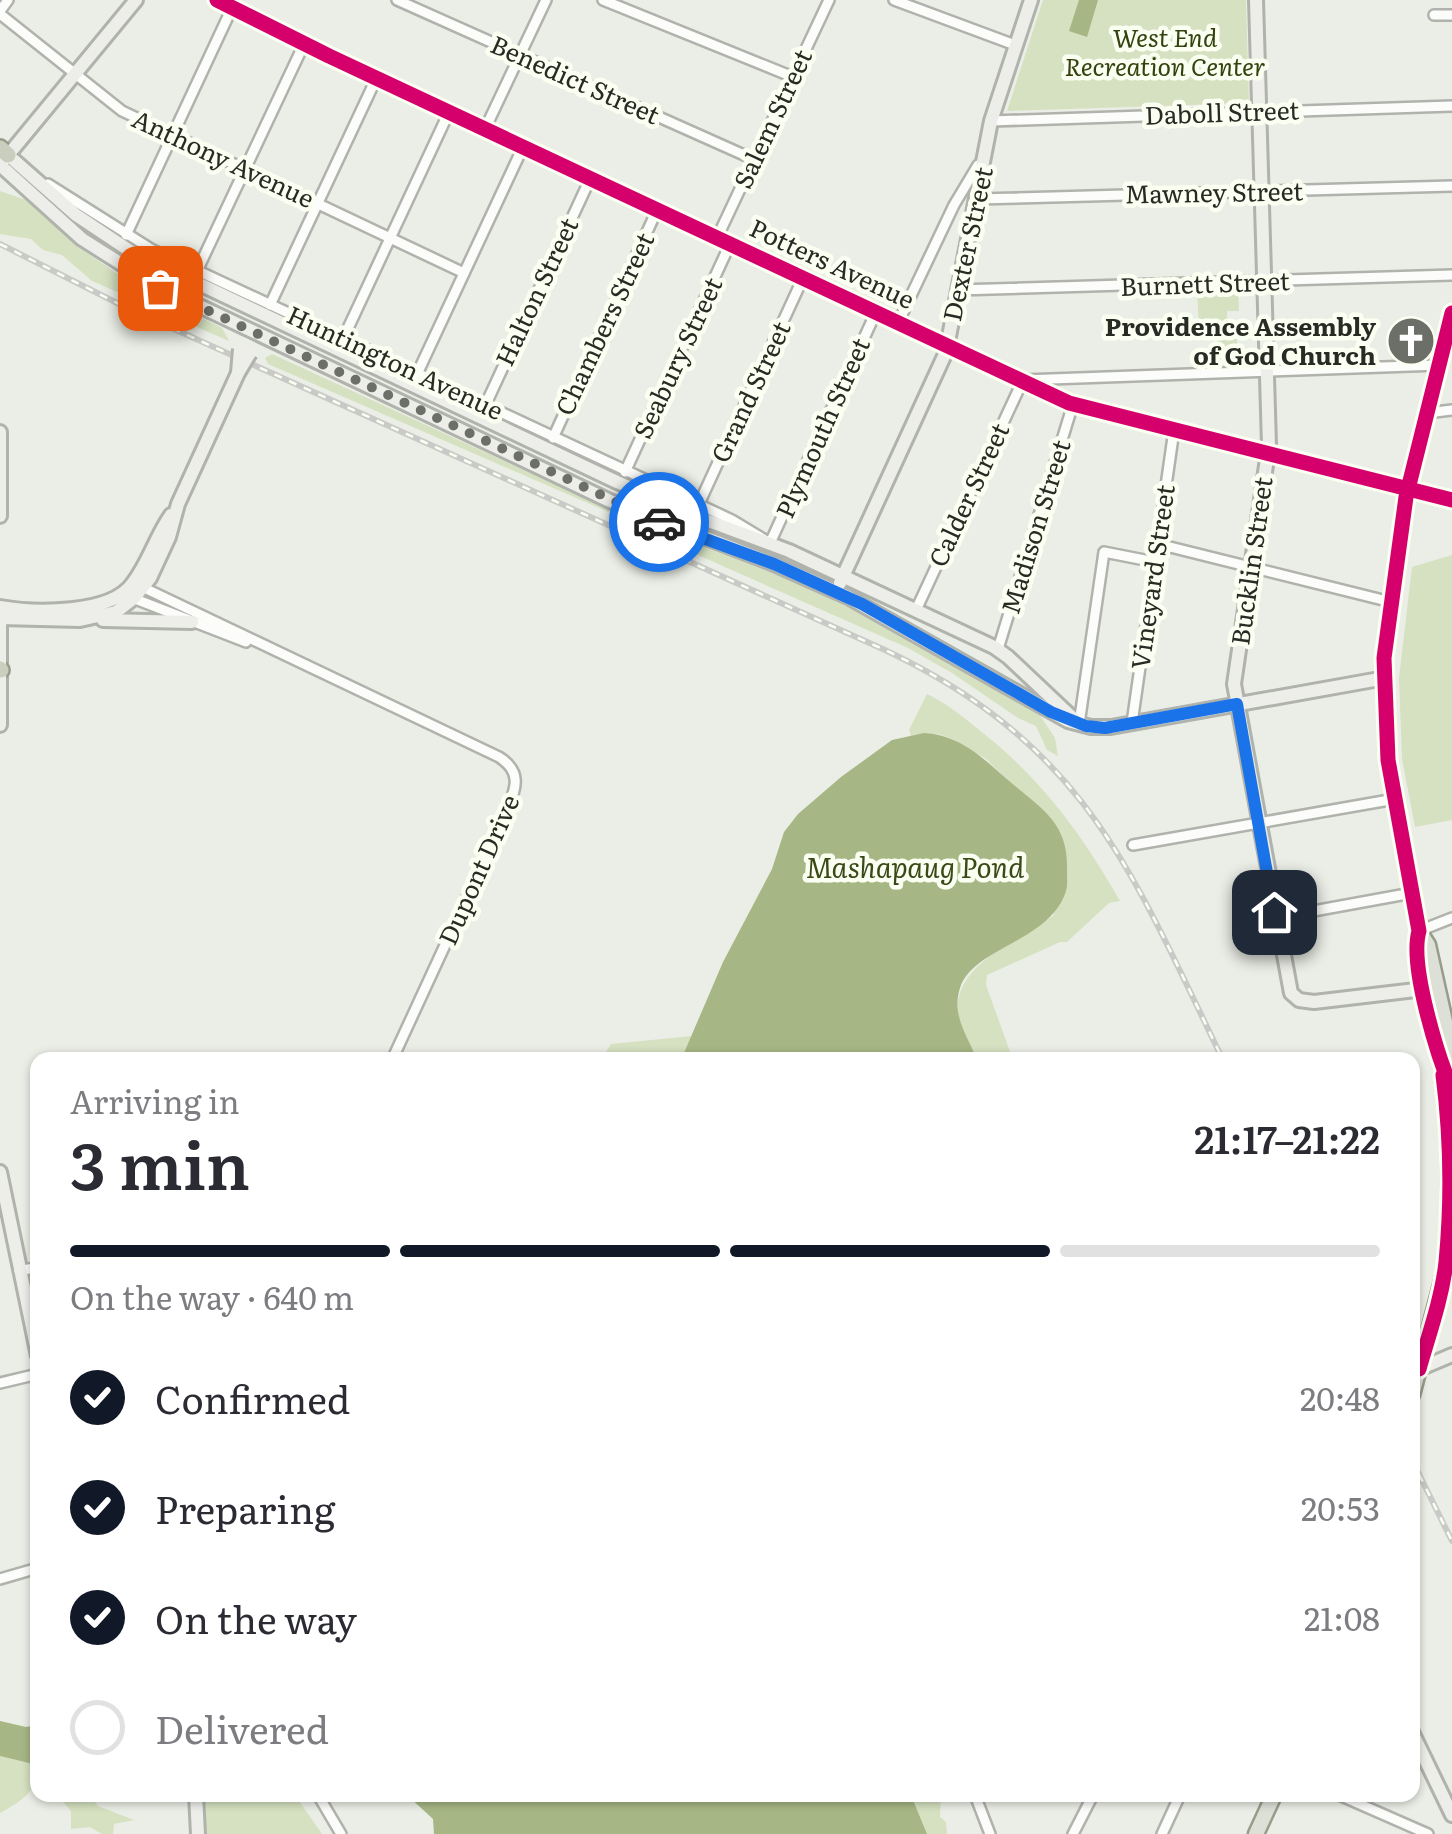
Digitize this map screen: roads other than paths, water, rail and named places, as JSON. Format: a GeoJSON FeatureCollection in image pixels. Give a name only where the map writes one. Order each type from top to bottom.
{"type":"FeatureCollection","features":[{"type":"Feature","properties":{"kind":"main road"},"geometry":{"type":"LineString","coordinates":[[2,158],[136,0]]}},
{"type":"Feature","properties":{"kind":"main road","name":"Dexter Street"},"geometry":{"type":"LineString","coordinates":[[836,591],[947,346],[991,121],[1031,0]]}},
{"type":"Feature","properties":{"kind":"main road","name":"Bucklin Street"},"geometry":{"type":"LineString","coordinates":[[1256,0],[1268,454],[1234,680],[1237,704],[1287,985],[1293,996],[1314,1002],[1424,989]]}},
{"type":"Feature","properties":{"kind":"main road","name":"Huntington Avenue"},"geometry":{"type":"LineString","coordinates":[[2,158],[26,170],[68,209],[110,240],[617,482],[770,544],[998,649],[1079,724]]}},
{"type":"Feature","properties":{"kind":"main road","name":"Huntington Avenue"},"geometry":{"type":"LineString","coordinates":[[2,158],[28,190],[82,239],[124,268],[610,501],[836,591],[1079,724]]}},
{"type":"Feature","properties":{"kind":"main road"},"geometry":{"type":"LineString","coordinates":[[0,184],[28,190]]}},
{"type":"Feature","properties":{"kind":"main road"},"geometry":{"type":"LineString","coordinates":[[0,725],[0,619],[77,614],[133,590],[159,532],[178,504],[264,312]]}},
{"type":"Feature","properties":{"kind":"main road"},"geometry":{"type":"LineString","coordinates":[[1452,313],[1446,365],[1428,413],[1408,489],[1384,678],[1387,751],[1394,799],[1419,932],[1428,945],[1452,1090]]}},
{"type":"Feature","properties":{"kind":"main road"},"geometry":{"type":"LineString","coordinates":[[245,351],[287,348]]}},
{"type":"Feature","properties":{"kind":"main road"},"geometry":{"type":"LineString","coordinates":[[0,432],[0,516]]}},
{"type":"Feature","properties":{"kind":"main road"},"geometry":{"type":"LineString","coordinates":[[0,607],[192,622]]}},
{"type":"Feature","properties":{"kind":"main road"},"geometry":{"type":"LineString","coordinates":[[1079,724],[1105,728],[1384,678]]}},
{"type":"Feature","properties":{"kind":"main road"},"geometry":{"type":"LineString","coordinates":[[1419,932],[1416,942],[1424,989],[1443,1030]]}},
{"type":"Feature","properties":{"kind":"main road"},"geometry":{"type":"LineString","coordinates":[[1420,1365],[1450,1236],[1447,1059]]}},
{"type":"Feature","properties":{"kind":"main road"},"geometry":{"type":"LineString","coordinates":[[0,1172],[30,1318]]}},
{"type":"Feature","properties":{"kind":"main road"},"geometry":{"type":"LineString","coordinates":[[1420,1369],[1452,1355]]}},
{"type":"Feature","properties":{"kind":"main road"},"geometry":{"type":"LineString","coordinates":[[1420,1749],[1452,1815]]}},
{"type":"Feature","properties":{"kind":"main road"},"geometry":{"type":"LineString","coordinates":[[196,1802],[198,1834]]}},
{"type":"Feature","properties":{"kind":"main road"},"geometry":{"type":"LineString","coordinates":[[1256,1834],[1271,1802]]}},
{"type":"Feature","properties":{"kind":"street"},"geometry":{"type":"LineString","coordinates":[[0,13],[8,0]]}},
{"type":"Feature","properties":{"kind":"street","name":"Potters Avenue"},"geometry":{"type":"LineString","coordinates":[[217,0],[523,148],[1074,404],[1452,500]]}},
{"type":"Feature","properties":{"kind":"street","name":"Benedict Street"},"geometry":{"type":"LineString","coordinates":[[397,0],[754,159]]}},
{"type":"Feature","properties":{"kind":"street"},"geometry":{"type":"LineString","coordinates":[[485,130],[546,0]]}},
{"type":"Feature","properties":{"kind":"street"},"geometry":{"type":"LineString","coordinates":[[603,0],[793,77]]}},
{"type":"Feature","properties":{"kind":"street","name":"Salem Street"},"geometry":{"type":"LineString","coordinates":[[717,238],[829,0]]}},
{"type":"Feature","properties":{"kind":"street"},"geometry":{"type":"LineString","coordinates":[[894,0],[1016,46]]}},
{"type":"Feature","properties":{"kind":"street"},"geometry":{"type":"LineString","coordinates":[[126,235],[232,8]]}},
{"type":"Feature","properties":{"kind":"street","name":"Anthony Avenue"},"geometry":{"type":"LineString","coordinates":[[0,13],[122,111],[464,273]]}},
{"type":"Feature","properties":{"kind":"street"},"geometry":{"type":"LineString","coordinates":[[1434,15],[1452,15]]}},
{"type":"Feature","properties":{"kind":"street"},"geometry":{"type":"LineString","coordinates":[[198,271],[304,44]]}},
{"type":"Feature","properties":{"kind":"street"},"geometry":{"type":"LineString","coordinates":[[264,312],[376,78]]}},
{"type":"Feature","properties":{"kind":"street","name":"Daboll Street"},"geometry":{"type":"LineString","coordinates":[[991,121],[1452,106]]}},
{"type":"Feature","properties":{"kind":"street"},"geometry":{"type":"LineString","coordinates":[[342,339],[449,112]]}},
{"type":"Feature","properties":{"kind":"street"},"geometry":{"type":"LineString","coordinates":[[417,374],[523,148]]}},
{"type":"Feature","properties":{"kind":"street"},"geometry":{"type":"LineString","coordinates":[[898,323],[954,205],[988,148]]}},
{"type":"Feature","properties":{"kind":"street","name":"Huntington Avenue"},"geometry":{"type":"LineString","coordinates":[[26,170],[126,235],[198,271],[264,312],[342,339],[737,522],[770,544]]}},
{"type":"Feature","properties":{"kind":"street","name":"Halton Street"},"geometry":{"type":"LineString","coordinates":[[484,406],[590,179]]}},
{"type":"Feature","properties":{"kind":"street","name":"Mawney Street"},"geometry":{"type":"LineString","coordinates":[[977,199],[1452,186]]}},
{"type":"Feature","properties":{"kind":"street","name":"Chambers Street"},"geometry":{"type":"LineString","coordinates":[[553,438],[657,210]]}},
{"type":"Feature","properties":{"kind":"street","name":"Seabury Street"},"geometry":{"type":"LineString","coordinates":[[625,472],[730,244]]}},
{"type":"Feature","properties":{"kind":"street","name":"Burnett Street"},"geometry":{"type":"LineString","coordinates":[[958,290],[1452,276]]}},
{"type":"Feature","properties":{"kind":"street","name":"Grand Street"},"geometry":{"type":"LineString","coordinates":[[698,506],[803,278]]}},
{"type":"Feature","properties":{"kind":"street","name":"Plymouth Street"},"geometry":{"type":"LineString","coordinates":[[770,544],[876,312]]}},
{"type":"Feature","properties":{"kind":"street"},"geometry":{"type":"LineString","coordinates":[[1022,380],[1044,376],[1446,365]]}},
{"type":"Feature","properties":{"kind":"street","name":"Calder Street"},"geometry":{"type":"LineString","coordinates":[[916,610],[1022,380]]}},
{"type":"Feature","properties":{"kind":"street","name":"Madison Street"},"geometry":{"type":"LineString","coordinates":[[998,649],[1074,404]]}},
{"type":"Feature","properties":{"kind":"street"},"geometry":{"type":"LineString","coordinates":[[1428,413],[1450,412]]}},
{"type":"Feature","properties":{"kind":"street","name":"Vineyard Street"},"geometry":{"type":"LineString","coordinates":[[1132,723],[1174,430]]}},
{"type":"Feature","properties":{"kind":"street"},"geometry":{"type":"LineString","coordinates":[[1158,544],[1391,602]]}},
{"type":"Feature","properties":{"kind":"street"},"geometry":{"type":"LineString","coordinates":[[1079,724],[1104,552],[1156,562]]}},
{"type":"Feature","properties":{"kind":"street","name":"Dupont Drive"},"geometry":{"type":"LineString","coordinates":[[133,590],[192,622],[262,647]]}},
{"type":"Feature","properties":{"kind":"street","name":"Dupont Drive"},"geometry":{"type":"LineString","coordinates":[[133,590],[222,624],[262,647],[510,764],[516,777],[515,792],[396,1052]]}},
{"type":"Feature","properties":{"kind":"street"},"geometry":{"type":"LineString","coordinates":[[1134,845],[1394,799]]}},
{"type":"Feature","properties":{"kind":"street"},"geometry":{"type":"LineString","coordinates":[[1275,918],[1412,893]]}},
{"type":"Feature","properties":{"kind":"street"},"geometry":{"type":"LineString","coordinates":[[1419,932],[1452,918]]}},
{"type":"Feature","properties":{"kind":"street"},"geometry":{"type":"LineString","coordinates":[[20,1271],[30,1269]]}},
{"type":"Feature","properties":{"kind":"street"},"geometry":{"type":"LineString","coordinates":[[0,1383],[30,1376]]}},
{"type":"Feature","properties":{"kind":"street"},"geometry":{"type":"LineString","coordinates":[[0,1580],[30,1571]]}},
{"type":"Feature","properties":{"kind":"street"},"geometry":{"type":"LineString","coordinates":[[322,1802],[341,1834]]}},
{"type":"Feature","properties":{"kind":"street"},"geometry":{"type":"LineString","coordinates":[[978,1802],[990,1834]]}},
{"type":"Feature","properties":{"kind":"street"},"geometry":{"type":"LineString","coordinates":[[1073,1834],[1089,1802]]}},
{"type":"Feature","properties":{"kind":"street"},"geometry":{"type":"LineString","coordinates":[[1162,1834],[1177,1802]]}},
{"type":"Feature","properties":{"kind":"street"},"geometry":{"type":"LineString","coordinates":[[1356,1802],[1428,1834]]}},
{"type":"Feature","properties":{"kind":"water"},"geometry":{"type":"Polygon","coordinates":[[[1079,0],[1098,0],[1087,37],[1069,31],[1079,0]]]}},
{"type":"Feature","properties":{"kind":"water","name":"Mashapaug Pond"},"geometry":{"type":"Polygon","coordinates":[[[924,733],[960,743],[1042,809],[1063,840],[1067,889],[1056,910],[1043,923],[979,963],[960,988],[959,1017],[973,1052],[684,1052],[723,962],[772,869],[784,832],[798,814],[841,777],[892,740],[924,733]]]}},
{"type":"Feature","properties":{"kind":"water"},"geometry":{"type":"Polygon","coordinates":[[[0,1721],[30,1726],[30,1763],[0,1756],[0,1721]]]}},
{"type":"Feature","properties":{"kind":"water"},"geometry":{"type":"Polygon","coordinates":[[[415,1802],[914,1802],[927,1834],[434,1834],[433,1819],[415,1802]]]}},
{"type":"Feature","properties":{"kind":"railway"},"geometry":{"type":"LineString","coordinates":[[0,244],[123,306],[885,650],[954,687],[1010,728],[1056,772],[1095,820],[1160,930],[1219,1052]]}},
{"type":"Feature","properties":{"kind":"railway"},"geometry":{"type":"LineString","coordinates":[[1420,1476],[1452,1541]]}},
{"type":"Feature","properties":{"kind":"place","name":"Providence Assembly of God Church"},"geometry":{"type":"Point","coordinates":[1411,341]}},
{"type":"Feature","properties":{"kind":"park label","name":"West End Recreation Center"},"geometry":{"type":"Point","coordinates":[1165,52]}}]}
